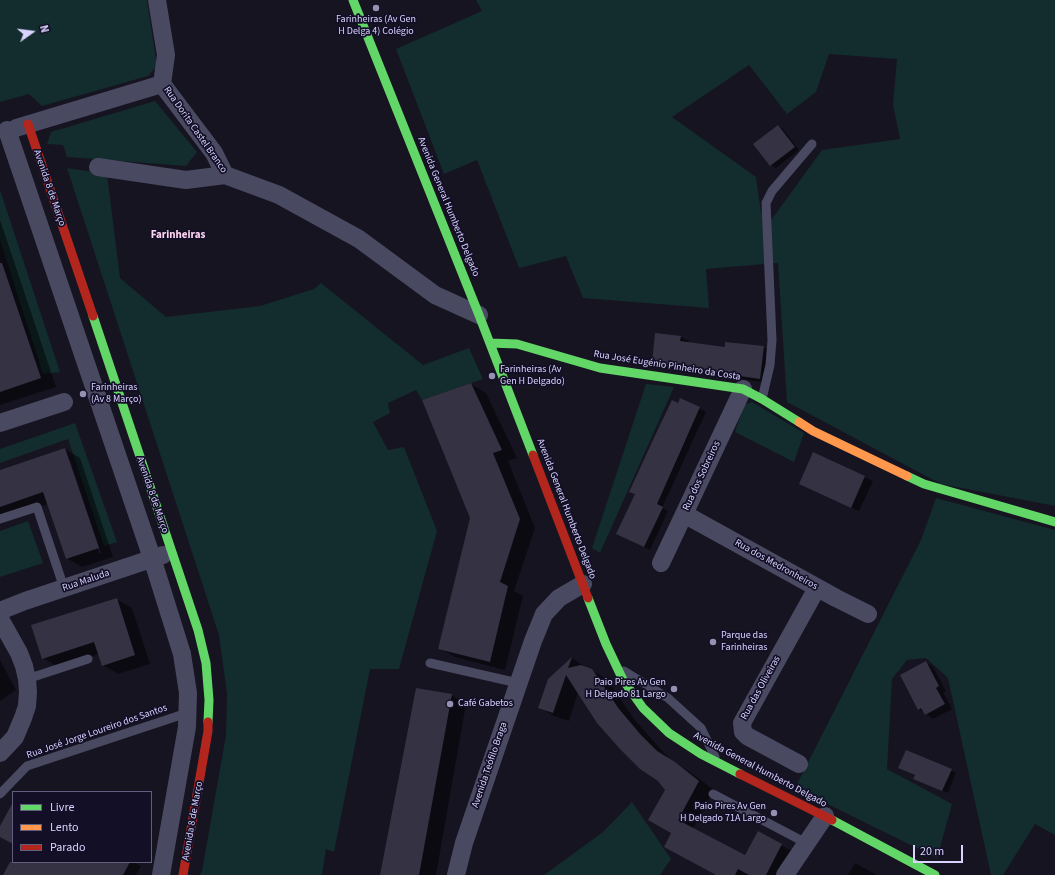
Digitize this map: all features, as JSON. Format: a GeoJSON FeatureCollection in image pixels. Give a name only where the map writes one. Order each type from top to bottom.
{"type":"FeatureCollection","features":[{"type":"Feature","properties":{"kind":"street"},"geometry":{"type":"LineString","coordinates":[[157,0],[166,55],[162,84]]}},
{"type":"Feature","properties":{"kind":"street","name":"Avenida General Humberto Delgado"},"geometry":{"type":"LineString","coordinates":[[353,0],[479,315],[606,644],[623,680],[643,708],[668,733],[701,754],[824,816],[935,875]]}},
{"type":"Feature","properties":{"kind":"street","name":"Rua Dorita Castel Branco"},"geometry":{"type":"LineString","coordinates":[[3,131],[162,84],[214,153],[225,175],[279,195],[359,239],[435,295],[479,315]]}},
{"type":"Feature","properties":{"kind":"street","name":"Avenida 8 de Março"},"geometry":{"type":"LineString","coordinates":[[28,124],[172,552],[206,663],[210,700],[208,731],[183,875]]}},
{"type":"Feature","properties":{"kind":"street","name":"Avenida 8 de Março"},"geometry":{"type":"LineString","coordinates":[[3,131],[152,558],[182,654],[188,693],[187,727],[161,875]]}},
{"type":"Feature","properties":{"kind":"street"},"geometry":{"type":"LineString","coordinates":[[98,167],[186,180],[225,175]]}},
{"type":"Feature","properties":{"kind":"street","name":"Rua José Eugénio Pinheiro da Costa"},"geometry":{"type":"LineString","coordinates":[[490,343],[517,344],[600,368],[743,389],[762,398],[813,431],[924,484],[1055,522]]}},
{"type":"Feature","properties":{"kind":"street","name":"Rua dos Sobreiros"},"geometry":{"type":"LineString","coordinates":[[661,563],[743,389]]}},
{"type":"Feature","properties":{"kind":"street"},"geometry":{"type":"LineString","coordinates":[[0,423],[64,402]]}},
{"type":"Feature","properties":{"kind":"street","name":"Rua dos Medronheiros"},"geometry":{"type":"LineString","coordinates":[[684,514],[817,588],[868,614]]}},
{"type":"Feature","properties":{"kind":"street","name":"Rua Maluda"},"geometry":{"type":"LineString","coordinates":[[0,611],[25,601],[172,552]]}},
{"type":"Feature","properties":{"kind":"street","name":"Avenida Teófilo Braga"},"geometry":{"type":"LineString","coordinates":[[456,875],[464,843],[518,683],[544,614],[559,598],[583,584]]}},
{"type":"Feature","properties":{"kind":"street","name":"Rua das Oliveiras"},"geometry":{"type":"LineString","coordinates":[[799,764],[747,736],[742,728],[742,723],[817,588]]}},
{"type":"Feature","properties":{"kind":"street"},"geometry":{"type":"LineString","coordinates":[[0,619],[24,666],[28,692],[27,706],[23,718],[14,737],[0,753]]}},
{"type":"Feature","properties":{"kind":"street"},"geometry":{"type":"LineString","coordinates":[[785,875],[824,816]]}},
{"type":"Feature","properties":{"kind":"lane"},"geometry":{"type":"LineString","coordinates":[[762,398],[770,365],[772,340],[766,203],[772,191],[812,144]]}},
{"type":"Feature","properties":{"kind":"lane"},"geometry":{"type":"LineString","coordinates":[[0,519],[37,507],[64,588]]}},
{"type":"Feature","properties":{"kind":"lane"},"geometry":{"type":"LineString","coordinates":[[27,679],[88,660]]}},
{"type":"Feature","properties":{"kind":"lane"},"geometry":{"type":"LineString","coordinates":[[430,663],[518,683]]}},
{"type":"Feature","properties":{"kind":"lane"},"geometry":{"type":"LineString","coordinates":[[617,666],[668,698],[701,728],[718,762]]}},
{"type":"Feature","properties":{"kind":"lane","name":"Rua José Jorge Loureiro dos Santos"},"geometry":{"type":"LineString","coordinates":[[0,794],[27,766],[187,712]]}},
{"type":"Feature","properties":{"kind":"lane"},"geometry":{"type":"LineString","coordinates":[[713,794],[806,843]]}},
{"type":"Feature","properties":{"kind":"green space"},"geometry":{"type":"Polygon","coordinates":[[[0,0],[147,0],[157,66],[148,76],[42,106],[29,94],[0,102],[0,0]]]}},
{"type":"Feature","properties":{"kind":"green space"},"geometry":{"type":"Polygon","coordinates":[[[476,0],[1055,0],[1055,506],[941,484],[787,402],[778,263],[706,269],[709,308],[583,298],[566,256],[519,268],[477,160],[444,174],[396,49],[482,11],[476,0]],[[829,54],[816,92],[787,114],[749,65],[672,117],[756,177],[761,213],[772,219],[822,150],[900,139],[893,105],[897,59],[829,54]]]}},
{"type":"Feature","properties":{"kind":"green space"},"geometry":{"type":"Polygon","coordinates":[[[155,101],[197,152],[186,166],[67,157],[63,145],[47,144],[51,132],[155,101]]]}},
{"type":"Feature","properties":{"kind":"green space"},"geometry":{"type":"Polygon","coordinates":[[[67,168],[107,174],[120,278],[166,317],[260,306],[314,289],[321,283],[423,365],[469,348],[483,379],[422,400],[416,390],[388,403],[390,413],[373,422],[388,450],[404,447],[437,531],[399,669],[370,669],[334,852],[326,849],[322,875],[200,875],[202,871],[226,735],[227,694],[219,635],[67,168]]]}},
{"type":"Feature","properties":{"kind":"green space"},"geometry":{"type":"Polygon","coordinates":[[[0,190],[60,372],[43,374],[0,240],[0,190]]]}},
{"type":"Feature","properties":{"kind":"green space"},"geometry":{"type":"Polygon","coordinates":[[[646,384],[674,387],[600,553],[592,548],[646,384]]]}},
{"type":"Feature","properties":{"kind":"green space"},"geometry":{"type":"Polygon","coordinates":[[[752,402],[804,433],[794,462],[735,432],[744,405],[752,402]]]}},
{"type":"Feature","properties":{"kind":"green space"},"geometry":{"type":"Polygon","coordinates":[[[75,423],[117,542],[104,546],[68,439],[0,463],[0,449],[75,423]]]}},
{"type":"Feature","properties":{"kind":"green space"},"geometry":{"type":"Polygon","coordinates":[[[936,498],[1055,530],[1055,835],[1035,824],[1003,875],[991,875],[948,678],[926,658],[907,660],[892,679],[887,769],[952,804],[937,858],[795,788],[921,540],[936,498]]]}},
{"type":"Feature","properties":{"kind":"green space"},"geometry":{"type":"Polygon","coordinates":[[[28,521],[43,563],[0,577],[0,531],[28,521]]]}},
{"type":"Feature","properties":{"kind":"green space"},"geometry":{"type":"Polygon","coordinates":[[[632,802],[671,859],[660,875],[544,875],[603,832],[632,802]]]}},
{"type":"Feature","properties":{"kind":"building"},"geometry":{"type":"Polygon","coordinates":[[[778,125],[795,147],[770,166],[753,144],[778,125]]]}},
{"type":"Feature","properties":{"kind":"building"},"geometry":{"type":"Polygon","coordinates":[[[0,263],[2,263],[41,378],[0,392],[0,263]]]}},
{"type":"Feature","properties":{"kind":"building"},"geometry":{"type":"Polygon","coordinates":[[[655,333],[681,336],[680,341],[725,347],[725,342],[764,346],[760,379],[652,363],[655,333]]]}},
{"type":"Feature","properties":{"kind":"building"},"geometry":{"type":"Polygon","coordinates":[[[471,383],[502,450],[493,453],[520,519],[500,582],[508,586],[490,662],[438,649],[470,518],[422,400],[471,383]]]}},
{"type":"Feature","properties":{"kind":"building"},"geometry":{"type":"Polygon","coordinates":[[[680,398],[700,407],[657,504],[663,507],[644,547],[616,534],[635,494],[629,492],[659,427],[672,400],[678,403],[680,398]]]}},
{"type":"Feature","properties":{"kind":"building"},"geometry":{"type":"Polygon","coordinates":[[[65,448],[99,548],[66,559],[43,492],[0,507],[0,470],[65,448]]]}},
{"type":"Feature","properties":{"kind":"building"},"geometry":{"type":"Polygon","coordinates":[[[813,452],[865,476],[851,508],[799,484],[813,452]]]}},
{"type":"Feature","properties":{"kind":"building"},"geometry":{"type":"Polygon","coordinates":[[[117,598],[135,655],[102,666],[94,642],[42,659],[31,625],[117,598]]]}},
{"type":"Feature","properties":{"kind":"building"},"geometry":{"type":"Polygon","coordinates":[[[572,657],[568,668],[581,665],[592,669],[619,709],[641,735],[657,751],[675,762],[699,781],[678,820],[745,855],[758,831],[782,844],[766,875],[749,875],[738,869],[735,875],[716,875],[664,847],[671,833],[648,820],[665,790],[658,781],[640,769],[597,723],[566,675],[553,713],[538,708],[548,679],[572,657]]]}},
{"type":"Feature","properties":{"kind":"building"},"geometry":{"type":"Polygon","coordinates":[[[926,661],[939,686],[936,688],[945,704],[925,715],[921,708],[918,710],[900,675],[926,661]]]}},
{"type":"Feature","properties":{"kind":"building"},"geometry":{"type":"Polygon","coordinates":[[[416,688],[452,694],[419,875],[380,875],[416,688]]]}},
{"type":"Feature","properties":{"kind":"building"},"geometry":{"type":"Polygon","coordinates":[[[906,750],[952,769],[942,791],[913,779],[915,775],[898,768],[906,750]]]}},
{"type":"Feature","properties":{"kind":"building"},"geometry":{"type":"Polygon","coordinates":[[[12,804],[12,843],[0,837],[0,826],[12,804]]]}},
{"type":"Feature","properties":{"kind":"building"},"geometry":{"type":"Polygon","coordinates":[[[10,862],[129,863],[123,875],[3,875],[10,862]]]}},
{"type":"Feature","properties":{"kind":"traffic: fast"},"geometry":{"type":"LineString","coordinates":[[353,0],[479,315],[533,455]]}},
{"type":"Feature","properties":{"kind":"traffic: fast"},"geometry":{"type":"LineString","coordinates":[[93,316],[198,630],[206,663],[209,700],[208,722]]}},
{"type":"Feature","properties":{"kind":"traffic: fast"},"geometry":{"type":"LineString","coordinates":[[490,343],[517,344],[600,368],[743,389],[799,422]]}},
{"type":"Feature","properties":{"kind":"traffic: fast"},"geometry":{"type":"LineString","coordinates":[[907,476],[924,484],[1055,522]]}},
{"type":"Feature","properties":{"kind":"traffic: fast"},"geometry":{"type":"LineString","coordinates":[[588,598],[606,644],[623,680],[643,708],[669,733],[701,754],[740,774]]}},
{"type":"Feature","properties":{"kind":"traffic: fast"},"geometry":{"type":"LineString","coordinates":[[832,820],[935,875]]}},
{"type":"Feature","properties":{"kind":"traffic: slow"},"geometry":{"type":"LineString","coordinates":[[799,422],[813,431],[907,476]]}},
{"type":"Feature","properties":{"kind":"traffic: jam"},"geometry":{"type":"LineString","coordinates":[[28,124],[93,316]]}},
{"type":"Feature","properties":{"kind":"traffic: jam"},"geometry":{"type":"LineString","coordinates":[[533,455],[588,598]]}},
{"type":"Feature","properties":{"kind":"traffic: jam"},"geometry":{"type":"LineString","coordinates":[[183,875],[208,731],[208,722]]}},
{"type":"Feature","properties":{"kind":"traffic: jam"},"geometry":{"type":"LineString","coordinates":[[740,774],[832,820]]}},
{"type":"Feature","properties":{"kind":"place","name":"Farinheiras (Av Gen H Delga 4) Colégio"},"geometry":{"type":"Point","coordinates":[376,8]}},
{"type":"Feature","properties":{"kind":"place","name":"Farinheiras (Av Gen H Delgado)"},"geometry":{"type":"Point","coordinates":[492,376]}},
{"type":"Feature","properties":{"kind":"place","name":"Farinheiras (Av 8 Março)"},"geometry":{"type":"Point","coordinates":[83,394]}},
{"type":"Feature","properties":{"kind":"place","name":"Parque das Farinheiras"},"geometry":{"type":"Point","coordinates":[713,642]}},
{"type":"Feature","properties":{"kind":"place","name":"Paio Pires Av Gen H Delgado 81 Largo"},"geometry":{"type":"Point","coordinates":[674,689]}},
{"type":"Feature","properties":{"kind":"place","name":"Café Gabetos"},"geometry":{"type":"Point","coordinates":[450,704]}},
{"type":"Feature","properties":{"kind":"place","name":"Paio Pires Av Gen H Delgado 71A Largo"},"geometry":{"type":"Point","coordinates":[774,813]}},
{"type":"Feature","properties":{"kind":"district","name":"Farinheiras"},"geometry":{"type":"Point","coordinates":[178,236]}}]}
